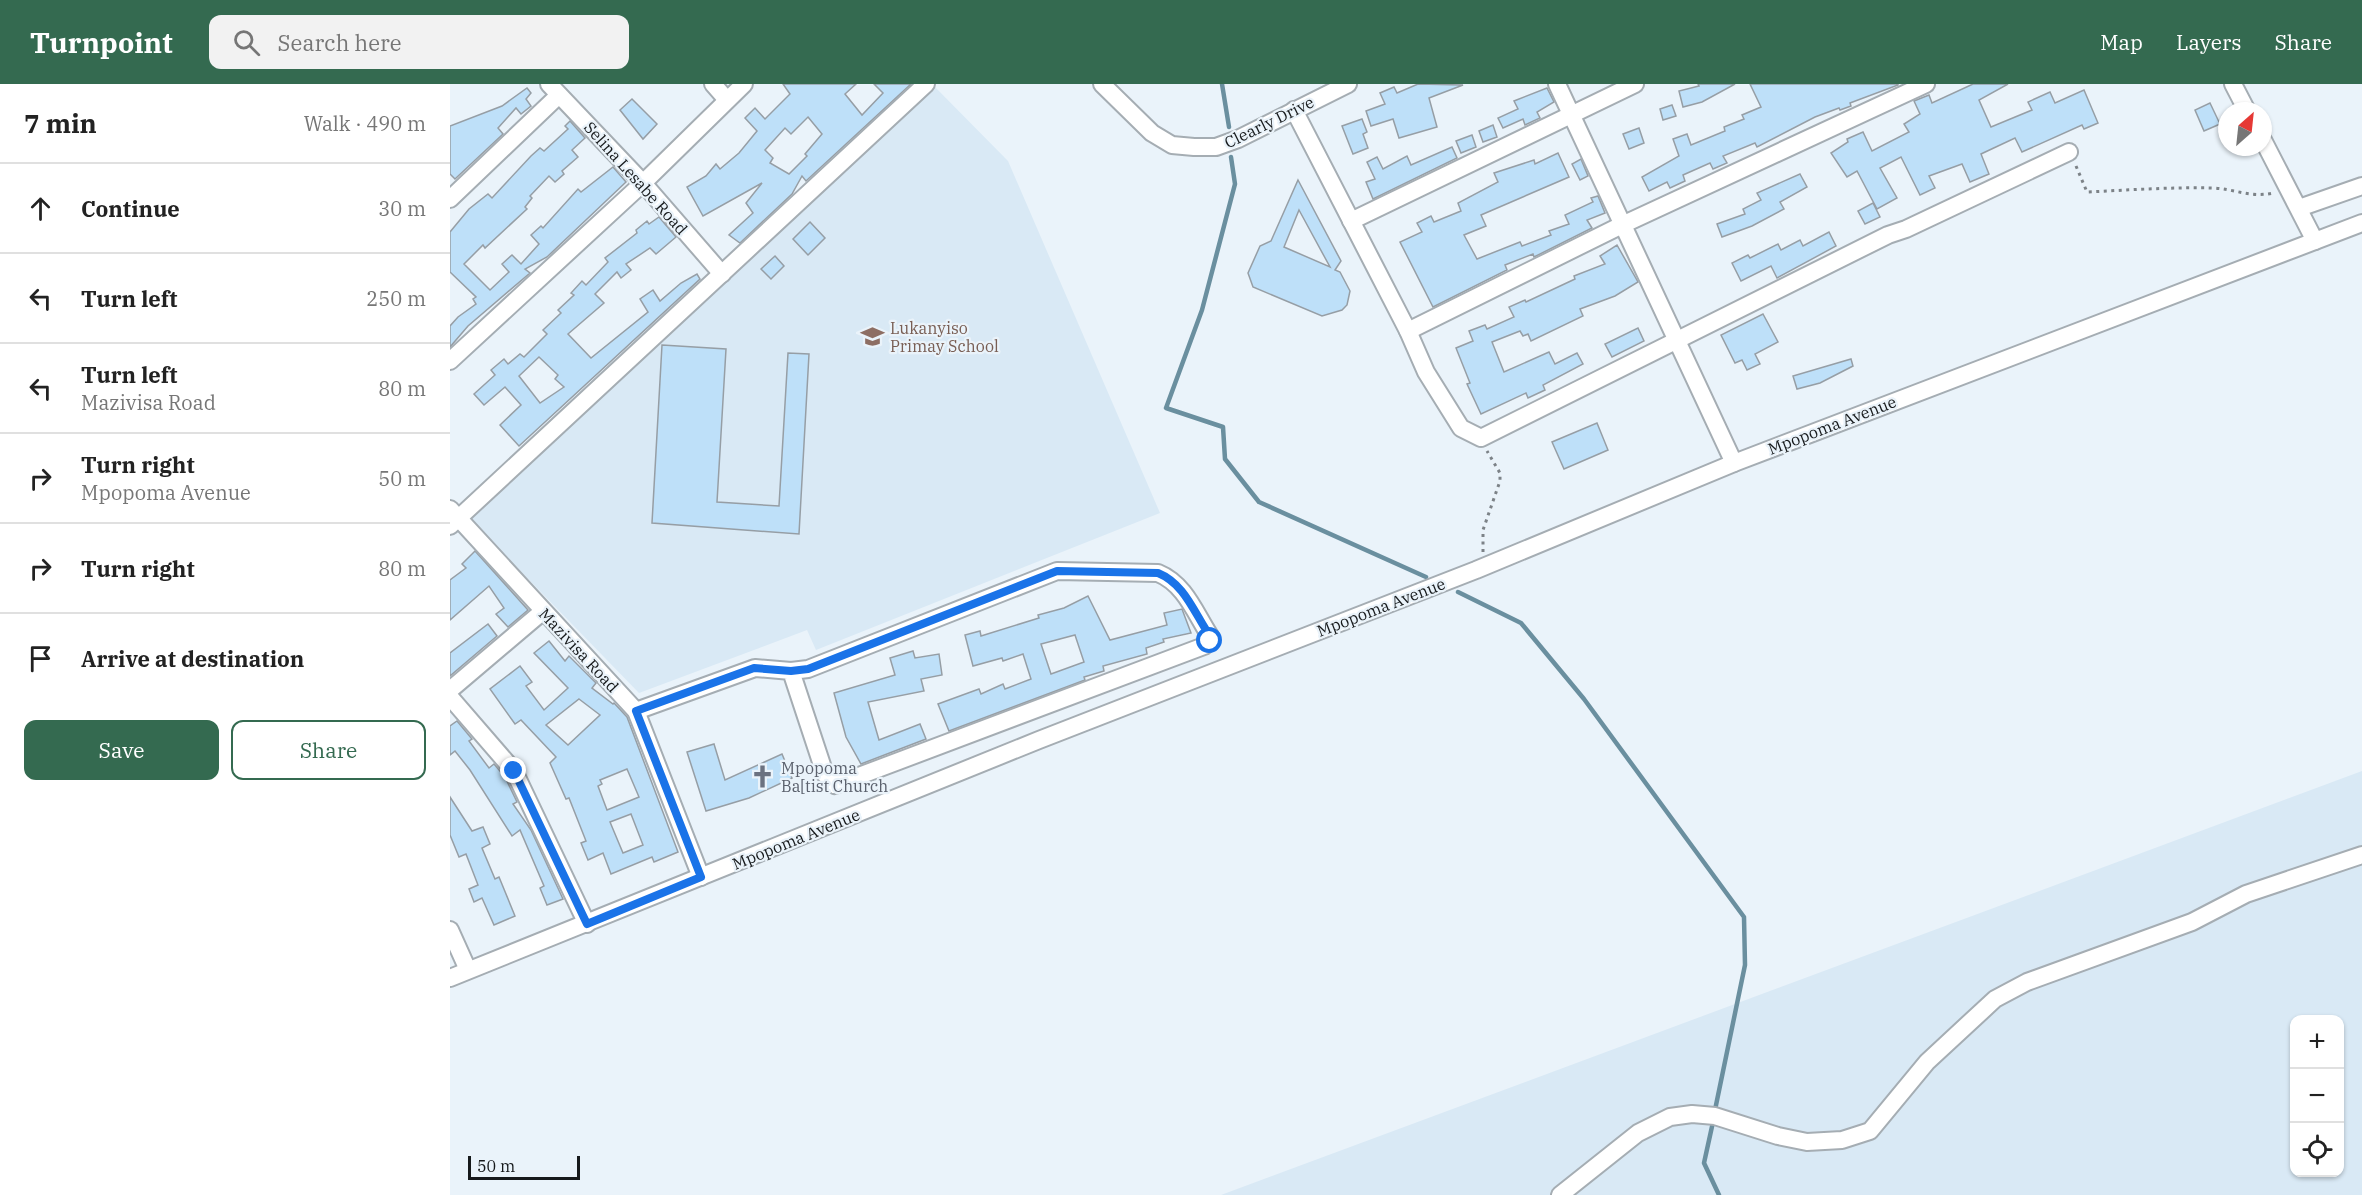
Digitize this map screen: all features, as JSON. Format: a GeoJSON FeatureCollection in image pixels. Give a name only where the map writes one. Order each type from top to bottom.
{"type":"FeatureCollection","features":[{"type":"Feature","properties":{"kind":"street"},"geometry":{"type":"LineString","coordinates":[[713,84],[727,100]]}},
{"type":"Feature","properties":{"kind":"street"},"geometry":{"type":"LineString","coordinates":[[450,361],[643,183],[744,84]]}},
{"type":"Feature","properties":{"kind":"street"},"geometry":{"type":"LineString","coordinates":[[453,518],[722,274],[926,84]]}},
{"type":"Feature","properties":{"kind":"street","name":"Clearly Drive"},"geometry":{"type":"LineString","coordinates":[[1102,84],[1152,134],[1172,145],[1216,147],[1238,139],[1348,84]]}},
{"type":"Feature","properties":{"kind":"street"},"geometry":{"type":"LineString","coordinates":[[1557,84],[1734,463]]}},
{"type":"Feature","properties":{"kind":"street"},"geometry":{"type":"LineString","coordinates":[[1351,221],[1635,84]]}},
{"type":"Feature","properties":{"kind":"street"},"geometry":{"type":"LineString","coordinates":[[1408,331],[1622,225],[1926,84]]}},
{"type":"Feature","properties":{"kind":"street"},"geometry":{"type":"LineString","coordinates":[[2233,84],[2242,102]]}},
{"type":"Feature","properties":{"kind":"street"},"geometry":{"type":"LineString","coordinates":[[450,199],[554,89]]}},
{"type":"Feature","properties":{"kind":"street","name":"Selina Lesabe Road"},"geometry":{"type":"LineString","coordinates":[[554,89],[643,183],[722,274]]}},
{"type":"Feature","properties":{"kind":"street"},"geometry":{"type":"LineString","coordinates":[[1294,110],[1408,331],[1426,372],[1461,428],[1481,438],[1888,236],[2069,152]]}},
{"type":"Feature","properties":{"kind":"street"},"geometry":{"type":"LineString","coordinates":[[2271,156],[2314,241]]}},
{"type":"Feature","properties":{"kind":"street"},"geometry":{"type":"LineString","coordinates":[[2299,208],[2362,186]]}},
{"type":"Feature","properties":{"kind":"street","name":"Mpopoma Avenue"},"geometry":{"type":"LineString","coordinates":[[450,978],[1039,740],[1483,566],[1734,463],[2362,223]]}},
{"type":"Feature","properties":{"kind":"street","name":"Mazivisa Road"},"geometry":{"type":"LineString","coordinates":[[453,518],[636,711],[701,877]]}},
{"type":"Feature","properties":{"kind":"street"},"geometry":{"type":"LineString","coordinates":[[636,711],[754,668],[791,671],[808,669],[1062,570],[1158,573],[1178,584],[1210,636],[1210,641],[1204,646],[835,785],[825,774],[791,671]]}},
{"type":"Feature","properties":{"kind":"street"},"geometry":{"type":"LineString","coordinates":[[450,690],[542,612]]}},
{"type":"Feature","properties":{"kind":"street"},"geometry":{"type":"LineString","coordinates":[[450,696],[514,771],[587,924]]}},
{"type":"Feature","properties":{"kind":"street"},"geometry":{"type":"LineString","coordinates":[[1560,1195],[1638,1133],[1670,1117],[1692,1114],[1715,1116],[1778,1136],[1807,1142],[1842,1140],[1870,1131],[1927,1062],[1995,999],[2027,982],[2192,922],[2246,894],[2362,855]]}},
{"type":"Feature","properties":{"kind":"street"},"geometry":{"type":"LineString","coordinates":[[450,930],[468,970]]}},
{"type":"Feature","properties":{"kind":"path"},"geometry":{"type":"LineString","coordinates":[[2069,152],[2087,192],[2186,187],[2219,188],[2261,196],[2289,189]]}},
{"type":"Feature","properties":{"kind":"path"},"geometry":{"type":"LineString","coordinates":[[1481,438],[1500,473],[1500,481],[1483,530],[1483,566]]}},
{"type":"Feature","properties":{"kind":"shaded area","name":"Lukanyiso Primay School"},"geometry":{"type":"Polygon","coordinates":[[[932,84],[1008,161],[1160,513],[816,650],[807,630],[639,693],[468,517],[932,84]]]}},
{"type":"Feature","properties":{"kind":"shaded area"},"geometry":{"type":"Polygon","coordinates":[[[2362,771],[2362,1195],[1221,1195],[2362,771]]]}},
{"type":"Feature","properties":{"kind":"building"},"geometry":{"type":"Polygon","coordinates":[[[783,84],[856,84],[845,94],[862,115],[883,93],[874,84],[911,84],[806,181],[802,176],[792,194],[740,243],[729,235],[753,213],[746,203],[762,183],[703,216],[687,187],[706,176],[716,164],[720,169],[739,153],[757,131],[745,118],[755,108],[765,119],[790,94],[783,84]],[[808,117],[791,134],[785,128],[765,150],[773,158],[770,163],[789,174],[807,156],[805,154],[822,134],[808,117]]]}},
{"type":"Feature","properties":{"kind":"building"},"geometry":{"type":"Polygon","coordinates":[[[1418,84],[1463,85],[1429,98],[1437,127],[1399,138],[1393,119],[1371,126],[1366,111],[1385,104],[1380,93],[1394,87],[1397,93],[1418,84]]]}},
{"type":"Feature","properties":{"kind":"building"},"geometry":{"type":"Polygon","coordinates":[[[1698,84],[1735,84],[1702,102],[1683,107],[1679,91],[1699,86],[1698,84]]]}},
{"type":"Feature","properties":{"kind":"building"},"geometry":{"type":"Polygon","coordinates":[[[1750,84],[1898,85],[1850,103],[1851,106],[1815,117],[1757,147],[1755,143],[1723,156],[1727,163],[1713,169],[1710,163],[1683,175],[1685,181],[1670,188],[1667,182],[1649,191],[1642,177],[1679,156],[1673,139],[1687,134],[1691,145],[1725,131],[1724,127],[1744,119],[1742,115],[1761,107],[1750,84]]]}},
{"type":"Feature","properties":{"kind":"building"},"geometry":{"type":"Polygon","coordinates":[[[1973,84],[2008,84],[1979,100],[1991,127],[2032,110],[2028,102],[2050,92],[2055,103],[2084,90],[2098,123],[2084,129],[2082,125],[2022,152],[2015,138],[1981,154],[1989,174],[1970,182],[1962,164],[1929,176],[1935,188],[1920,195],[1901,157],[1880,168],[1897,198],[1877,209],[1857,171],[1847,177],[1831,153],[1848,142],[1847,139],[1863,132],[1872,151],[1909,132],[1904,124],[1920,114],[1914,101],[1929,95],[1932,103],[1973,84]]]}},
{"type":"Feature","properties":{"kind":"building"},"geometry":{"type":"Polygon","coordinates":[[[527,88],[531,93],[526,99],[531,106],[521,114],[516,108],[498,128],[503,134],[455,179],[450,174],[450,126],[502,106],[527,88]]]}},
{"type":"Feature","properties":{"kind":"building"},"geometry":{"type":"Polygon","coordinates":[[[1547,88],[1554,102],[1537,112],[1540,118],[1525,125],[1523,119],[1503,128],[1498,118],[1518,109],[1514,101],[1547,88]]]}},
{"type":"Feature","properties":{"kind":"building"},"geometry":{"type":"Polygon","coordinates":[[[632,99],[657,124],[643,139],[620,110],[632,99]]]}},
{"type":"Feature","properties":{"kind":"building"},"geometry":{"type":"Polygon","coordinates":[[[2210,103],[2218,125],[2204,131],[2195,110],[2210,103]]]}},
{"type":"Feature","properties":{"kind":"building"},"geometry":{"type":"Polygon","coordinates":[[[1672,105],[1676,116],[1663,120],[1660,109],[1672,105]]]}},
{"type":"Feature","properties":{"kind":"building"},"geometry":{"type":"Polygon","coordinates":[[[1362,119],[1367,132],[1363,134],[1368,148],[1353,154],[1342,126],[1362,119]]]}},
{"type":"Feature","properties":{"kind":"building"},"geometry":{"type":"Polygon","coordinates":[[[570,121],[585,138],[572,150],[578,157],[562,171],[564,174],[555,182],[549,176],[530,196],[532,198],[525,207],[527,209],[485,248],[483,245],[464,264],[490,290],[509,272],[502,264],[512,255],[521,264],[539,244],[531,235],[541,226],[543,228],[578,189],[581,192],[613,167],[626,182],[547,257],[525,269],[530,273],[468,326],[450,347],[450,326],[476,304],[473,299],[476,297],[450,272],[450,232],[469,209],[488,194],[492,198],[531,156],[540,148],[544,151],[568,129],[565,126],[570,121]]]}},
{"type":"Feature","properties":{"kind":"building"},"geometry":{"type":"Polygon","coordinates":[[[1493,125],[1497,137],[1483,142],[1479,131],[1493,125]]]}},
{"type":"Feature","properties":{"kind":"building"},"geometry":{"type":"Polygon","coordinates":[[[1639,128],[1644,143],[1629,149],[1623,134],[1639,128]]]}},
{"type":"Feature","properties":{"kind":"building"},"geometry":{"type":"Polygon","coordinates":[[[1472,135],[1476,147],[1461,153],[1456,141],[1472,135]]]}},
{"type":"Feature","properties":{"kind":"building"},"geometry":{"type":"Polygon","coordinates":[[[1452,147],[1457,158],[1373,199],[1366,182],[1375,179],[1367,162],[1377,157],[1383,169],[1407,156],[1411,165],[1452,147]]]}},
{"type":"Feature","properties":{"kind":"building"},"geometry":{"type":"Polygon","coordinates":[[[1558,153],[1569,177],[1481,215],[1486,226],[1464,235],[1477,259],[1520,242],[1522,246],[1551,235],[1549,231],[1569,224],[1565,215],[1593,202],[1591,198],[1598,196],[1605,213],[1587,220],[1592,228],[1534,257],[1533,254],[1505,265],[1507,270],[1433,307],[1400,242],[1422,232],[1417,223],[1431,216],[1434,222],[1461,211],[1458,203],[1498,182],[1494,173],[1534,160],[1535,164],[1558,153]]]}},
{"type":"Feature","properties":{"kind":"building"},"geometry":{"type":"Polygon","coordinates":[[[1581,159],[1588,176],[1580,180],[1572,164],[1581,159]]]}},
{"type":"Feature","properties":{"kind":"building"},"geometry":{"type":"Polygon","coordinates":[[[1800,174],[1807,187],[1780,202],[1784,209],[1752,226],[1722,237],[1717,224],[1745,214],[1743,209],[1761,200],[1757,193],[1800,174]]]}},
{"type":"Feature","properties":{"kind":"building"},"geometry":{"type":"Polygon","coordinates":[[[1298,180],[1341,261],[1335,270],[1340,272],[1350,291],[1347,305],[1342,310],[1322,316],[1253,287],[1248,273],[1260,246],[1271,241],[1298,180]],[[1299,210],[1284,247],[1330,267],[1299,210]]]}},
{"type":"Feature","properties":{"kind":"building"},"geometry":{"type":"Polygon","coordinates":[[[1873,203],[1880,217],[1865,224],[1858,211],[1873,203]]]}},
{"type":"Feature","properties":{"kind":"building"},"geometry":{"type":"Polygon","coordinates":[[[659,217],[676,237],[656,254],[650,248],[626,264],[631,270],[621,278],[617,272],[595,294],[604,303],[568,334],[591,358],[648,312],[640,299],[653,290],[660,301],[681,283],[697,274],[700,279],[519,446],[500,425],[521,405],[505,387],[484,405],[474,394],[495,375],[491,370],[504,359],[508,364],[520,354],[524,357],[547,334],[543,330],[561,313],[558,310],[574,295],[571,293],[582,281],[586,285],[608,262],[605,258],[637,233],[636,230],[647,221],[649,224],[659,217]],[[539,357],[519,376],[540,403],[564,387],[555,379],[558,375],[539,357]]]}},
{"type":"Feature","properties":{"kind":"building"},"geometry":{"type":"Polygon","coordinates":[[[810,222],[825,238],[808,255],[793,239],[810,222]]]}},
{"type":"Feature","properties":{"kind":"building"},"geometry":{"type":"Polygon","coordinates":[[[1829,232],[1836,246],[1777,278],[1771,266],[1741,281],[1732,263],[1748,255],[1750,258],[1778,244],[1781,250],[1800,240],[1803,246],[1829,232]]]}},
{"type":"Feature","properties":{"kind":"building"},"geometry":{"type":"Polygon","coordinates":[[[1617,245],[1638,282],[1615,296],[1580,309],[1583,316],[1531,341],[1528,334],[1523,336],[1520,331],[1492,342],[1504,372],[1549,352],[1555,364],[1577,353],[1583,364],[1543,385],[1545,390],[1528,398],[1526,393],[1481,414],[1467,384],[1470,383],[1456,348],[1473,341],[1469,331],[1485,325],[1487,329],[1514,317],[1509,307],[1525,300],[1526,302],[1575,279],[1574,276],[1605,264],[1600,256],[1617,245]]]}},
{"type":"Feature","properties":{"kind":"building"},"geometry":{"type":"Polygon","coordinates":[[[775,256],[784,266],[771,279],[761,269],[775,256]]]}},
{"type":"Feature","properties":{"kind":"building"},"geometry":{"type":"Polygon","coordinates":[[[1763,314],[1778,342],[1755,354],[1760,364],[1747,370],[1742,360],[1735,363],[1721,335],[1763,314]]]}},
{"type":"Feature","properties":{"kind":"building"},"geometry":{"type":"Polygon","coordinates":[[[1638,328],[1644,341],[1612,357],[1605,344],[1638,328]]]}},
{"type":"Feature","properties":{"kind":"building"},"geometry":{"type":"Polygon","coordinates":[[[662,345],[726,349],[717,502],[779,506],[788,353],[809,354],[799,534],[652,523],[662,345]]]}},
{"type":"Feature","properties":{"kind":"building"},"geometry":{"type":"Polygon","coordinates":[[[1851,359],[1853,366],[1820,383],[1797,389],[1793,376],[1851,359]]]}},
{"type":"Feature","properties":{"kind":"building"},"geometry":{"type":"Polygon","coordinates":[[[1597,423],[1608,450],[1564,469],[1552,442],[1597,423]]]}},
{"type":"Feature","properties":{"kind":"building"},"geometry":{"type":"Polygon","coordinates":[[[475,551],[528,610],[508,627],[496,614],[504,608],[489,586],[450,620],[450,580],[466,568],[462,564],[475,551]]]}},
{"type":"Feature","properties":{"kind":"building"},"geometry":{"type":"Polygon","coordinates":[[[1088,596],[1110,640],[1167,625],[1164,613],[1182,609],[1191,633],[1163,639],[1164,642],[1146,648],[1147,654],[1103,666],[1104,671],[1084,677],[1085,680],[949,731],[938,704],[979,689],[981,694],[1003,684],[1005,689],[1031,679],[1023,654],[1003,661],[1002,658],[973,666],[965,635],[980,631],[981,636],[1064,608],[1088,596]],[[1075,635],[1041,644],[1051,674],[1084,662],[1075,635]]]}},
{"type":"Feature","properties":{"kind":"building"},"geometry":{"type":"Polygon","coordinates":[[[488,624],[497,636],[450,676],[450,653],[488,624]]]}},
{"type":"Feature","properties":{"kind":"building"},"geometry":{"type":"Polygon","coordinates":[[[549,641],[565,661],[569,656],[596,683],[592,688],[614,703],[627,717],[678,852],[654,862],[652,857],[611,874],[603,853],[588,860],[581,843],[586,841],[569,798],[566,799],[550,763],[556,757],[521,720],[515,724],[490,689],[520,666],[532,682],[526,686],[544,710],[568,688],[534,653],[549,641]],[[579,699],[546,725],[568,745],[600,715],[579,699]],[[627,769],[600,780],[602,784],[598,786],[607,810],[639,797],[627,769]],[[631,814],[610,822],[623,853],[643,845],[631,814]]]}},
{"type":"Feature","properties":{"kind":"building"},"geometry":{"type":"Polygon","coordinates":[[[913,651],[915,658],[939,654],[942,675],[921,679],[924,691],[868,702],[879,740],[920,724],[926,739],[861,764],[846,737],[834,693],[895,675],[890,658],[913,651]]]}},
{"type":"Feature","properties":{"kind":"building"},"geometry":{"type":"Polygon","coordinates":[[[457,721],[472,739],[469,741],[489,768],[494,764],[505,777],[517,802],[513,804],[531,830],[563,899],[547,905],[540,888],[544,886],[520,830],[512,836],[470,770],[455,751],[450,755],[450,726],[457,721]]]}},
{"type":"Feature","properties":{"kind":"building"},"geometry":{"type":"Polygon","coordinates":[[[714,744],[725,780],[782,754],[792,778],[749,798],[706,811],[687,752],[714,744]]]}},
{"type":"Feature","properties":{"kind":"building"},"geometry":{"type":"Polygon","coordinates":[[[450,797],[472,831],[483,827],[490,844],[482,848],[495,879],[499,877],[515,916],[494,925],[482,898],[474,902],[469,889],[478,885],[466,854],[459,857],[450,835],[450,797]]]}},
{"type":"Feature","properties":{"kind":"waterway"},"geometry":{"type":"LineString","coordinates":[[1222,84],[1229,127]]}},
{"type":"Feature","properties":{"kind":"waterway"},"geometry":{"type":"LineString","coordinates":[[1231,157],[1235,184],[1202,310],[1166,408],[1223,427],[1225,459],[1259,502],[1426,577]]}},
{"type":"Feature","properties":{"kind":"waterway"},"geometry":{"type":"LineString","coordinates":[[1458,592],[1521,623],[1584,699],[1744,917],[1745,965],[1715,1110]]}},
{"type":"Feature","properties":{"kind":"waterway"},"geometry":{"type":"LineString","coordinates":[[1713,1122],[1704,1163],[1719,1195]]}},
{"type":"Feature","properties":{"kind":"place","name":"Lukanyiso Primay School"},"geometry":{"type":"Point","coordinates":[872,337]}},
{"type":"Feature","properties":{"kind":"place","name":"Mpopoma Ba[tist Church"},"geometry":{"type":"Point","coordinates":[763,777]}},
{"type":"Feature","properties":{"kind":"route"},"geometry":{"type":"LineString","coordinates":[[514,771],[587,924],[701,877],[636,711],[754,668],[791,671],[808,669],[1062,570],[1158,573],[1178,584],[1210,636],[1210,641]]}}]}
